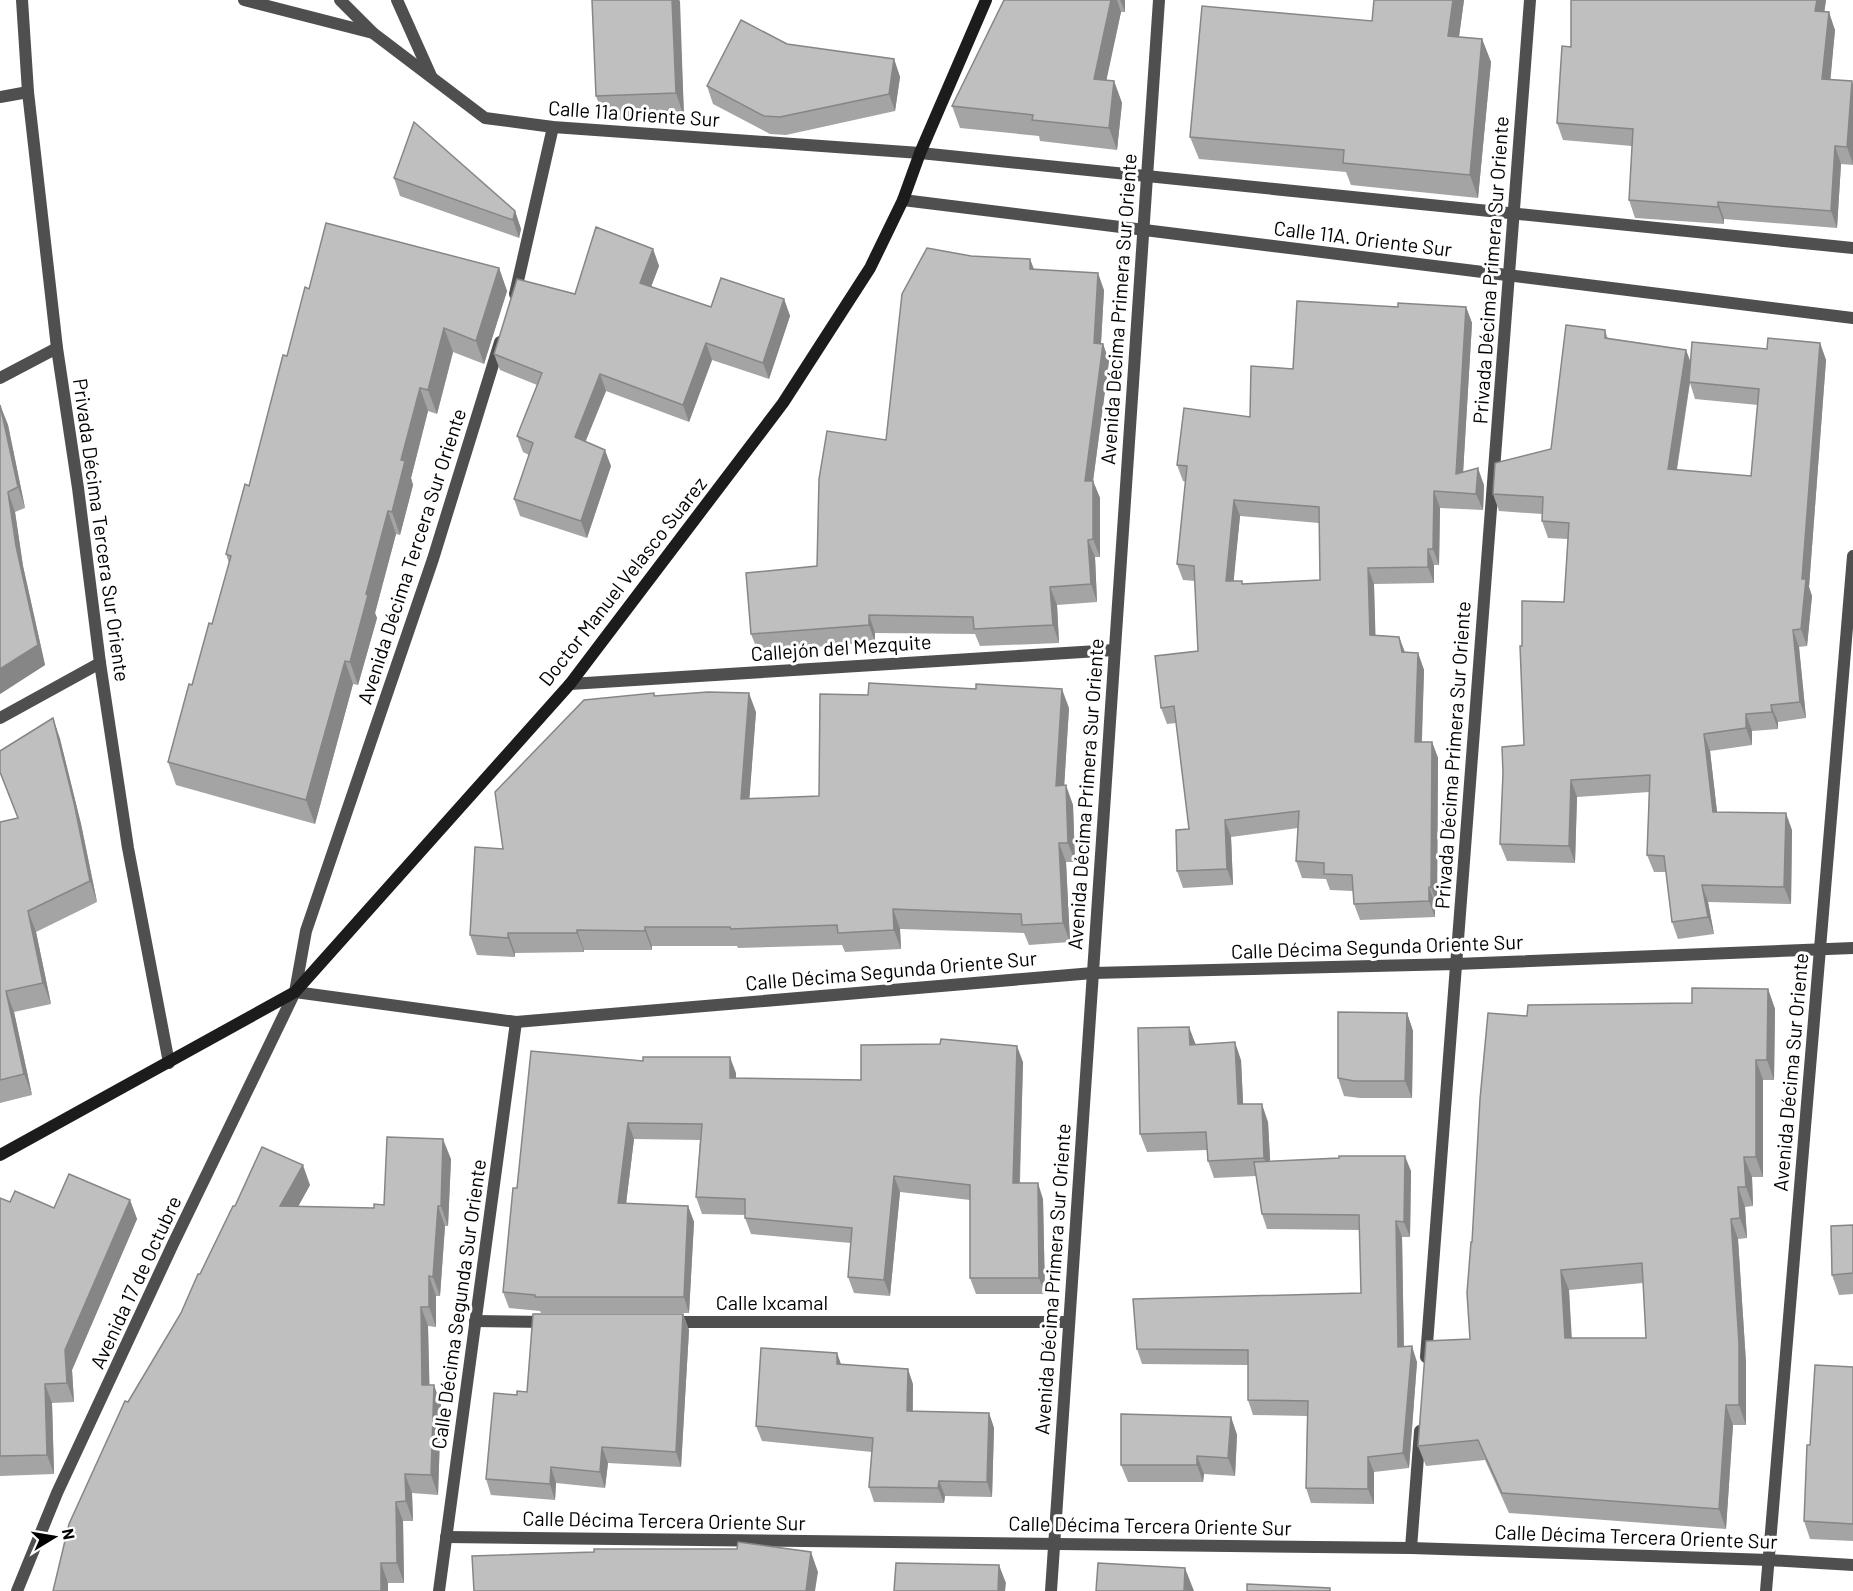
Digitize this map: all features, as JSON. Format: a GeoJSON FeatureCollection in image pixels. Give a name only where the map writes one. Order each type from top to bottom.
{"type":"FeatureCollection","features":[{"type":"Feature","properties":{"kind":"street","name":"Privada Décima Tercera Sur Oriente"},"geometry":{"type":"LineString","coordinates":[[22,0],[28,92],[57,348],[78,488],[100,663],[128,848],[169,1063]]}},
{"type":"Feature","properties":{"kind":"street","name":"Calle 11a Oriente Sur"},"geometry":{"type":"LineString","coordinates":[[244,0],[373,33]]}},
{"type":"Feature","properties":{"kind":"street","name":"Calle 11a Oriente Sur"},"geometry":{"type":"LineString","coordinates":[[340,0],[373,33],[485,118],[553,128],[920,153]]}},
{"type":"Feature","properties":{"kind":"street"},"geometry":{"type":"LineString","coordinates":[[398,0],[432,78]]}},
{"type":"Feature","properties":{"kind":"street","name":"Doctor Manuel Velasco Suarez"},"geometry":{"type":"LineString","coordinates":[[0,1155],[295,992],[570,684],[783,402],[870,268],[903,200],[920,153],[986,0]]}},
{"type":"Feature","properties":{"kind":"street","name":"Avenida Décima Primera Sur Oriente"},"geometry":{"type":"LineString","coordinates":[[1051,1591],[1159,0]]}},
{"type":"Feature","properties":{"kind":"street","name":"Privada Décima Primera Sur Oriente"},"geometry":{"type":"LineString","coordinates":[[1425,1369],[1530,0]]}},
{"type":"Feature","properties":{"kind":"street"},"geometry":{"type":"LineString","coordinates":[[0,97],[28,92]]}},
{"type":"Feature","properties":{"kind":"street"},"geometry":{"type":"LineString","coordinates":[[513,301],[553,128]]}},
{"type":"Feature","properties":{"kind":"street","name":"Calle 11A. Oriente Sur"},"geometry":{"type":"LineString","coordinates":[[920,153],[1853,248]]}},
{"type":"Feature","properties":{"kind":"street","name":"Calle 11A. Oriente Sur"},"geometry":{"type":"LineString","coordinates":[[903,200],[1853,318]]}},
{"type":"Feature","properties":{"kind":"street","name":"Avenida Décima Tercera Sur Oriente"},"geometry":{"type":"LineString","coordinates":[[295,992],[306,931],[433,559],[502,334]]}},
{"type":"Feature","properties":{"kind":"street"},"geometry":{"type":"LineString","coordinates":[[0,378],[57,348]]}},
{"type":"Feature","properties":{"kind":"street","name":"Avenida Décima Sur Oriente"},"geometry":{"type":"LineString","coordinates":[[1766,1591],[1853,556]]}},
{"type":"Feature","properties":{"kind":"street","name":"Callejón del Mezquite"},"geometry":{"type":"LineString","coordinates":[[570,684],[1114,650]]}},
{"type":"Feature","properties":{"kind":"street"},"geometry":{"type":"LineString","coordinates":[[0,718],[100,663]]}},
{"type":"Feature","properties":{"kind":"street","name":"Calle Décima Segunda Oriente Sur"},"geometry":{"type":"LineString","coordinates":[[295,992],[516,1022],[1093,973],[1456,964],[1853,948]]}},
{"type":"Feature","properties":{"kind":"street","name":"Avenida 17 de Octubre"},"geometry":{"type":"LineString","coordinates":[[17,1591],[57,1492],[295,992]]}},
{"type":"Feature","properties":{"kind":"street","name":"Calle Décima Segunda Sur Oriente"},"geometry":{"type":"LineString","coordinates":[[439,1591],[516,1022]]}},
{"type":"Feature","properties":{"kind":"street"},"geometry":{"type":"LineString","coordinates":[[475,1321],[558,1322]]}},
{"type":"Feature","properties":{"kind":"street","name":"Calle Ixcamal"},"geometry":{"type":"LineString","coordinates":[[653,1322],[1069,1322]]}},
{"type":"Feature","properties":{"kind":"street"},"geometry":{"type":"LineString","coordinates":[[1411,1548],[1421,1417]]}},
{"type":"Feature","properties":{"kind":"street","name":"Calle Décima Tercera Oriente Sur"},"geometry":{"type":"LineString","coordinates":[[446,1537],[1411,1548],[1853,1565]]}},
{"type":"Feature","properties":{"kind":"building"},"geometry":{"type":"Polygon","coordinates":[[[592,0],[672,0],[676,93],[596,96],[592,0]]]}},
{"type":"Feature","properties":{"kind":"building"},"geometry":{"type":"Polygon","coordinates":[[[1004,0],[1111,0],[1094,79],[1114,81],[1109,128],[1032,120],[1033,115],[952,106],[1004,0]]]}},
{"type":"Feature","properties":{"kind":"building"},"geometry":{"type":"Polygon","coordinates":[[[1374,0],[1453,0],[1448,36],[1482,39],[1470,175],[1343,163],[1344,150],[1190,137],[1202,6],[1372,21],[1374,0]]]}},
{"type":"Feature","properties":{"kind":"building"},"geometry":{"type":"Polygon","coordinates":[[[1571,0],[1817,0],[1815,11],[1829,12],[1822,79],[1852,81],[1847,147],[1835,146],[1831,211],[1718,202],[1718,207],[1629,200],[1633,129],[1557,123],[1562,46],[1571,47],[1571,0]]]}},
{"type":"Feature","properties":{"kind":"building"},"geometry":{"type":"Polygon","coordinates":[[[741,20],[787,44],[894,59],[889,94],[780,117],[764,116],[707,86],[741,20]]]}},
{"type":"Feature","properties":{"kind":"building"},"geometry":{"type":"Polygon","coordinates":[[[414,122],[515,211],[513,220],[394,178],[414,122]]]}},
{"type":"Feature","properties":{"kind":"building"},"geometry":{"type":"Polygon","coordinates":[[[326,223],[499,268],[476,341],[444,328],[428,390],[420,388],[401,460],[405,461],[392,512],[388,511],[350,662],[345,661],[306,800],[168,762],[189,684],[192,685],[231,556],[226,554],[245,484],[249,486],[283,355],[287,356],[305,287],[309,289],[326,223]]]}},
{"type":"Feature","properties":{"kind":"building"},"geometry":{"type":"Polygon","coordinates":[[[596,227],[653,249],[640,283],[711,307],[721,278],[784,299],[763,363],[706,343],[683,405],[600,374],[575,437],[605,450],[581,521],[514,499],[533,443],[517,436],[542,373],[494,354],[517,279],[575,294],[596,227]]]}},
{"type":"Feature","properties":{"kind":"building"},"geometry":{"type":"Polygon","coordinates":[[[927,248],[971,256],[1030,259],[1030,269],[1098,273],[1094,343],[1103,344],[1085,481],[1093,481],[1093,539],[1088,540],[1091,584],[1050,587],[1053,625],[974,629],[973,617],[869,615],[869,625],[751,634],[746,573],[817,566],[819,479],[827,431],[886,440],[902,294],[927,248]]]}},
{"type":"Feature","properties":{"kind":"building"},"geometry":{"type":"Polygon","coordinates":[[[1297,301],[1398,307],[1398,303],[1466,307],[1456,474],[1478,468],[1476,494],[1434,491],[1433,549],[1428,549],[1428,567],[1368,568],[1370,635],[1399,637],[1402,652],[1418,653],[1415,742],[1432,742],[1429,901],[1354,904],[1352,875],[1324,874],[1324,863],[1296,861],[1299,811],[1225,820],[1227,869],[1177,871],[1176,830],[1189,829],[1174,706],[1161,708],[1155,656],[1198,651],[1194,566],[1177,564],[1187,466],[1177,465],[1184,408],[1250,417],[1251,366],[1293,369],[1297,301]],[[1234,500],[1226,581],[1242,581],[1242,584],[1320,580],[1319,507],[1234,500]]]}},
{"type":"Feature","properties":{"kind":"building"},"geometry":{"type":"Polygon","coordinates":[[[1566,325],[1605,330],[1605,338],[1686,350],[1668,469],[1751,476],[1759,389],[1689,382],[1692,342],[1767,349],[1768,338],[1820,343],[1802,579],[1806,579],[1801,629],[1793,630],[1800,702],[1771,705],[1772,712],[1746,714],[1746,728],[1704,734],[1713,812],[1786,813],[1784,887],[1702,885],[1708,917],[1672,922],[1664,856],[1647,855],[1650,775],[1571,780],[1569,846],[1500,844],[1502,747],[1524,745],[1520,646],[1522,646],[1522,601],[1564,602],[1569,523],[1542,521],[1543,497],[1493,494],[1495,463],[1551,449],[1566,325]]]}},
{"type":"Feature","properties":{"kind":"building"},"geometry":{"type":"Polygon","coordinates":[[[0,405],[18,487],[8,492],[16,546],[38,645],[0,669],[0,405]]]}},
{"type":"Feature","properties":{"kind":"building"},"geometry":{"type":"Polygon","coordinates":[[[869,683],[976,689],[976,684],[1062,689],[1056,786],[1066,785],[1068,843],[1059,843],[1063,923],[1022,925],[1021,914],[893,909],[894,930],[838,933],[837,925],[731,929],[730,927],[645,927],[645,931],[577,930],[577,933],[508,933],[508,938],[470,935],[475,847],[503,849],[495,792],[584,700],[654,693],[654,696],[708,692],[749,693],[741,799],[819,796],[820,694],[868,695],[869,683]]]}},
{"type":"Feature","properties":{"kind":"building"},"geometry":{"type":"Polygon","coordinates":[[[53,718],[90,881],[28,911],[43,983],[6,991],[24,1074],[0,1080],[0,822],[18,818],[0,772],[0,751],[53,718]]]}},
{"type":"Feature","properties":{"kind":"building"},"geometry":{"type":"Polygon","coordinates":[[[1692,988],[1768,989],[1767,1060],[1756,1060],[1756,1157],[1744,1157],[1746,1187],[1738,1187],[1740,1218],[1731,1219],[1739,1343],[1739,1405],[1726,1405],[1719,1509],[1502,1493],[1478,1440],[1418,1446],[1426,1341],[1470,1339],[1467,1293],[1488,1013],[1527,1016],[1528,1005],[1692,1003],[1692,988]],[[1642,1263],[1561,1270],[1565,1338],[1646,1338],[1642,1263]]]}},
{"type":"Feature","properties":{"kind":"building"},"geometry":{"type":"Polygon","coordinates":[[[1338,1012],[1407,1013],[1405,1081],[1354,1081],[1338,1078],[1338,1012]]]}},
{"type":"Feature","properties":{"kind":"building"},"geometry":{"type":"Polygon","coordinates":[[[1189,1027],[1190,1045],[1235,1042],[1238,1104],[1262,1104],[1264,1158],[1208,1161],[1206,1132],[1140,1134],[1138,1028],[1189,1027]]]}},
{"type":"Feature","properties":{"kind":"building"},"geometry":{"type":"Polygon","coordinates":[[[941,1039],[1017,1046],[1013,1183],[1038,1183],[1039,1278],[970,1278],[970,1185],[894,1176],[884,1280],[848,1277],[852,1228],[745,1218],[745,1199],[696,1197],[702,1124],[628,1123],[618,1203],[688,1206],[684,1297],[535,1297],[535,1295],[503,1292],[513,1188],[517,1188],[531,1051],[643,1061],[643,1057],[730,1057],[730,1078],[861,1080],[861,1045],[940,1044],[941,1039]]]}},
{"type":"Feature","properties":{"kind":"building"},"geometry":{"type":"Polygon","coordinates":[[[387,1137],[443,1139],[441,1206],[438,1206],[433,1277],[429,1276],[429,1307],[421,1307],[422,1385],[434,1385],[431,1475],[405,1474],[406,1501],[396,1502],[397,1563],[381,1563],[381,1591],[53,1591],[69,1524],[125,1401],[128,1402],[181,1313],[198,1274],[235,1206],[262,1147],[303,1165],[280,1206],[374,1208],[374,1204],[384,1205],[387,1137]]]}},
{"type":"Feature","properties":{"kind":"building"},"geometry":{"type":"Polygon","coordinates":[[[1339,1156],[1405,1156],[1404,1222],[1396,1221],[1398,1347],[1412,1346],[1403,1453],[1368,1457],[1368,1489],[1306,1488],[1308,1401],[1248,1400],[1248,1350],[1137,1349],[1133,1299],[1361,1293],[1359,1215],[1262,1214],[1254,1162],[1339,1158],[1339,1156]]]}},
{"type":"Feature","properties":{"kind":"building"},"geometry":{"type":"Polygon","coordinates":[[[69,1174],[130,1200],[65,1350],[67,1383],[45,1384],[47,1455],[0,1456],[0,1198],[10,1202],[15,1191],[54,1208],[69,1174]]]}},
{"type":"Feature","properties":{"kind":"building"},"geometry":{"type":"Polygon","coordinates":[[[1853,1225],[1853,1273],[1832,1275],[1831,1226],[1853,1225]]]}},
{"type":"Feature","properties":{"kind":"building"},"geometry":{"type":"Polygon","coordinates":[[[533,1314],[683,1314],[676,1452],[602,1447],[600,1472],[551,1467],[550,1484],[486,1479],[494,1393],[517,1395],[517,1391],[527,1392],[533,1314]]]}},
{"type":"Feature","properties":{"kind":"building"},"geometry":{"type":"Polygon","coordinates":[[[761,1348],[837,1353],[837,1364],[908,1369],[907,1411],[989,1413],[987,1482],[939,1481],[938,1488],[869,1487],[873,1438],[756,1426],[761,1348]]]}},
{"type":"Feature","properties":{"kind":"building"},"geometry":{"type":"Polygon","coordinates":[[[1815,1365],[1853,1367],[1853,1524],[1804,1521],[1807,1445],[1810,1445],[1815,1365]]]}},
{"type":"Feature","properties":{"kind":"building"},"geometry":{"type":"Polygon","coordinates":[[[1121,1414],[1231,1417],[1228,1458],[1197,1456],[1197,1465],[1121,1465],[1121,1414]]]}},
{"type":"Feature","properties":{"kind":"building"},"geometry":{"type":"Polygon","coordinates":[[[738,1542],[811,1552],[806,1591],[474,1591],[472,1556],[594,1552],[594,1549],[737,1549],[738,1542]]]}},
{"type":"Feature","properties":{"kind":"building"},"geometry":{"type":"Polygon","coordinates":[[[896,1563],[999,1565],[998,1591],[894,1591],[896,1563]]]}},
{"type":"Feature","properties":{"kind":"building"},"geometry":{"type":"Polygon","coordinates":[[[1098,1563],[1185,1568],[1184,1591],[1096,1591],[1098,1563]]]}},
{"type":"Feature","properties":{"kind":"building"},"geometry":{"type":"Polygon","coordinates":[[[1247,1584],[1330,1588],[1330,1591],[1247,1591],[1247,1584]]]}}]}
